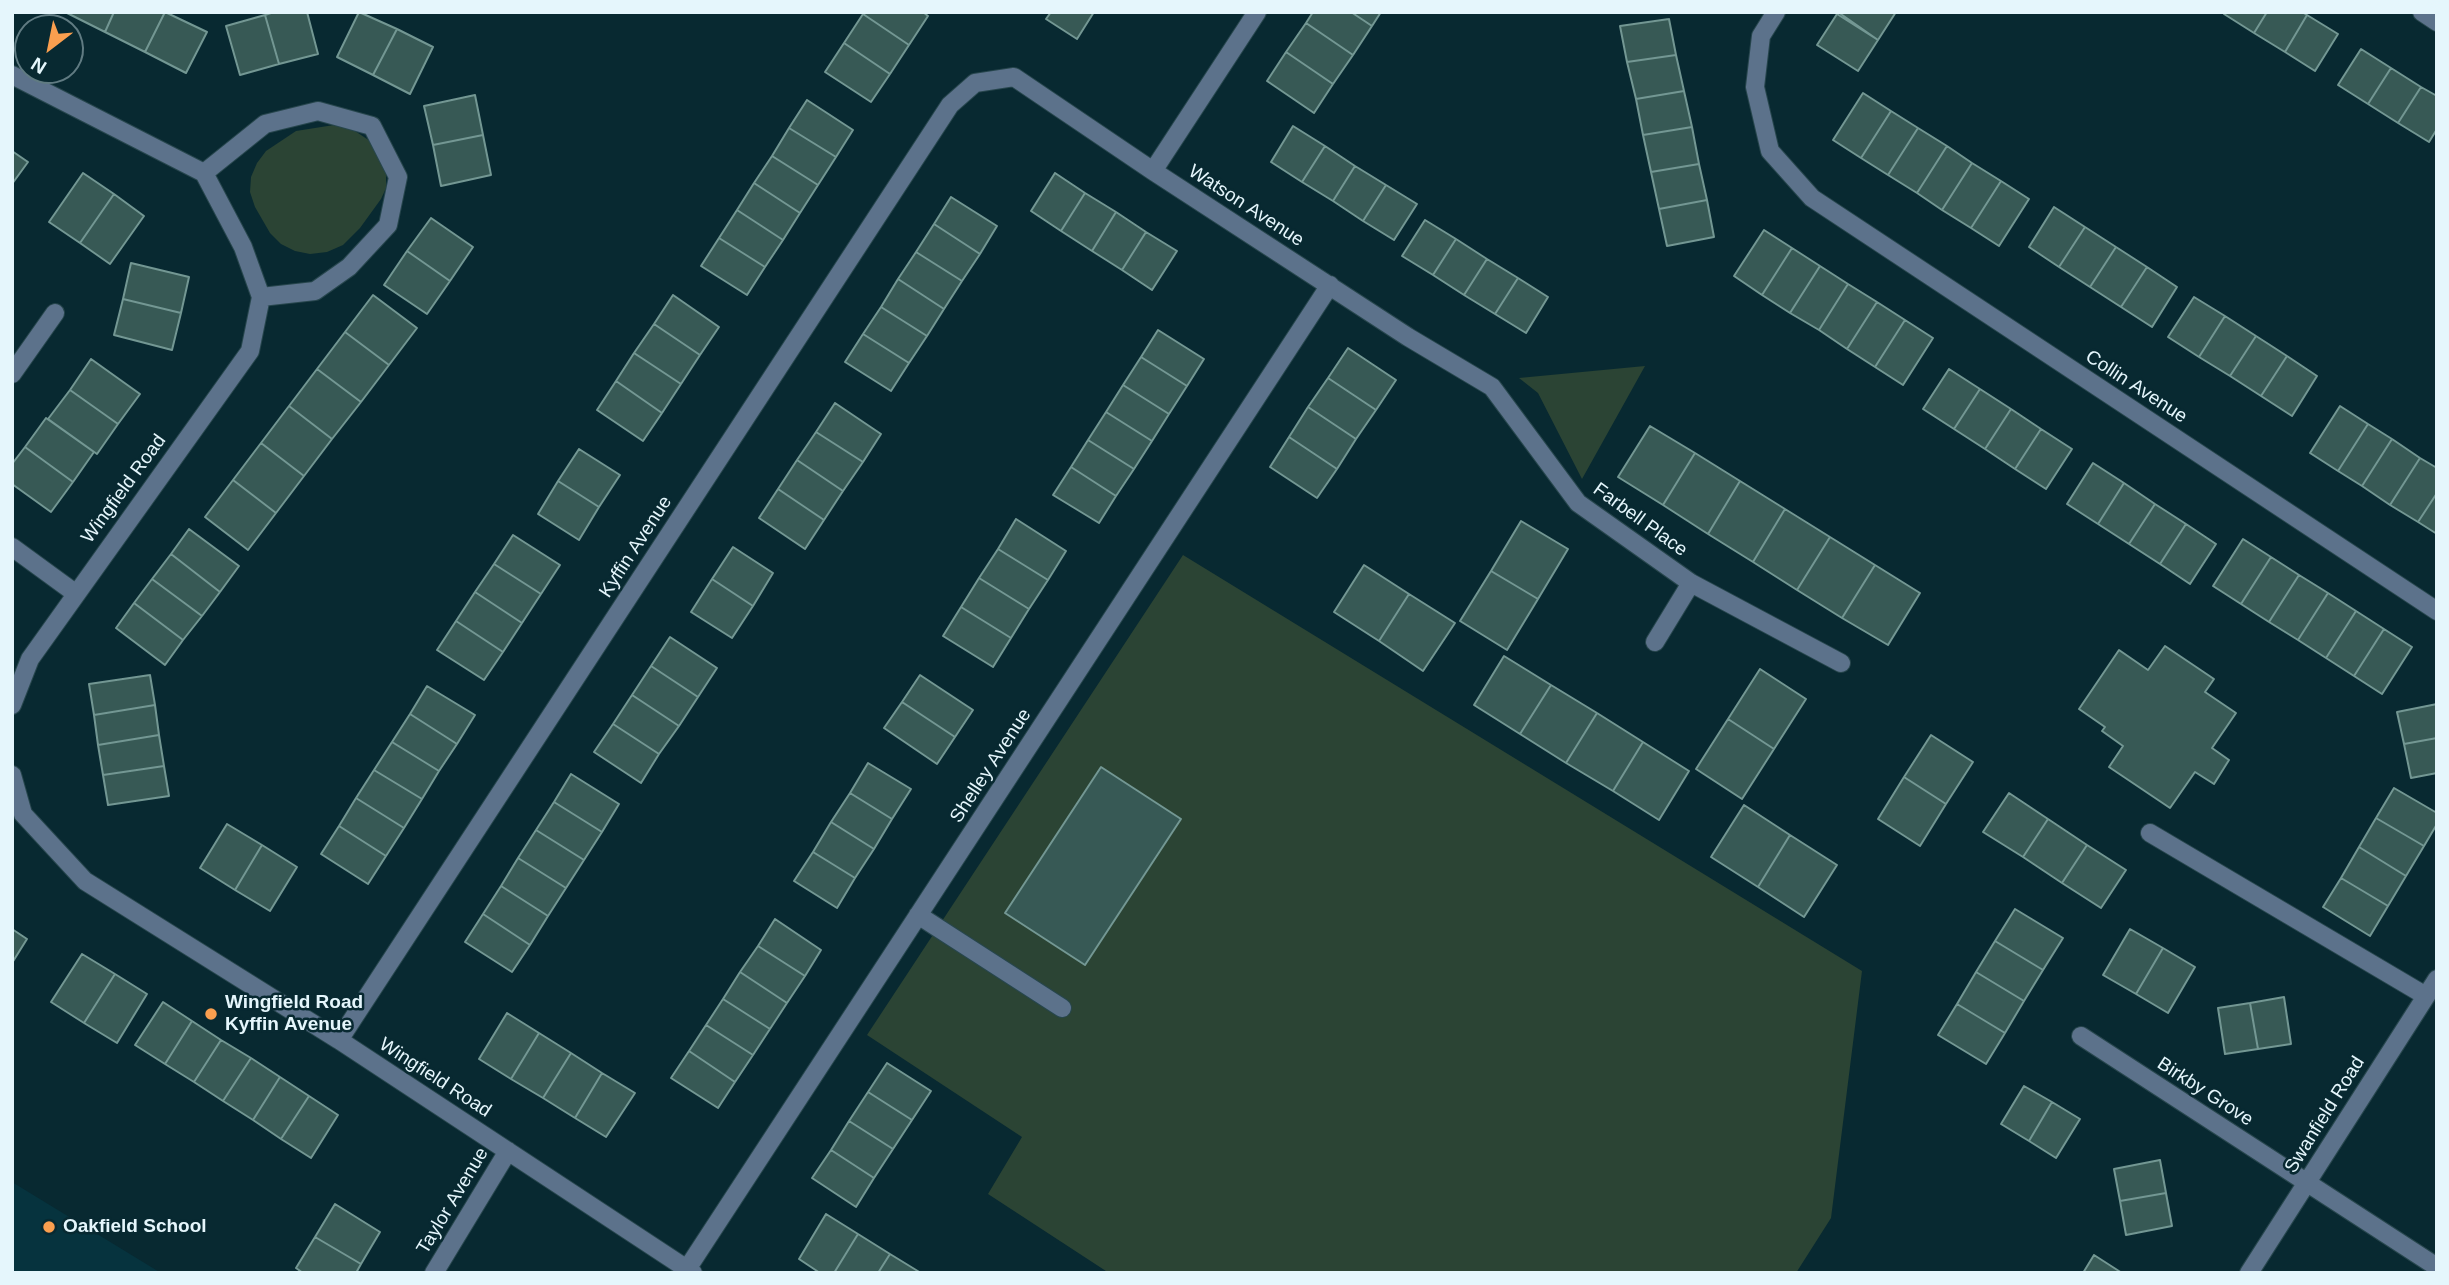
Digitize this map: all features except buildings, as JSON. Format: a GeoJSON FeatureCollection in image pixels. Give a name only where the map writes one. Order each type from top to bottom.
{"type":"FeatureCollection","features":[{"type":"Feature","properties":{"kind":"street"},"geometry":{"type":"LineString","coordinates":[[1153,171],[1257,12]]}},
{"type":"Feature","properties":{"kind":"street","name":"Collin Avenue"},"geometry":{"type":"LineString","coordinates":[[1776,12],[1761,36],[1755,87],[1770,151],[1812,198],[2437,611]]}},
{"type":"Feature","properties":{"kind":"street"},"geometry":{"type":"LineString","coordinates":[[2422,12],[2437,22]]}},
{"type":"Feature","properties":{"kind":"street"},"geometry":{"type":"LineString","coordinates":[[12,75],[204,173],[243,247],[261,296],[315,290],[349,267],[388,225],[398,177],[372,126],[318,111],[265,124],[204,173]]}},
{"type":"Feature","properties":{"kind":"street","name":"Watson Avenue"},"geometry":{"type":"LineString","coordinates":[[975,83],[1014,77],[1408,337],[1492,387]]}},
{"type":"Feature","properties":{"kind":"street","name":"Kyffin Avenue"},"geometry":{"type":"LineString","coordinates":[[339,1040],[950,105],[975,83]]}},
{"type":"Feature","properties":{"kind":"street","name":"Shelley Avenue"},"geometry":{"type":"LineString","coordinates":[[690,1271],[918,915],[1330,285]]}},
{"type":"Feature","properties":{"kind":"street","name":"Wingfield Road"},"geometry":{"type":"LineString","coordinates":[[12,705],[30,659],[250,351],[261,296]]}},
{"type":"Feature","properties":{"kind":"street"},"geometry":{"type":"LineString","coordinates":[[12,374],[55,313]]}},
{"type":"Feature","properties":{"kind":"street","name":"Farbell Place"},"geometry":{"type":"LineString","coordinates":[[1492,387],[1578,503],[1691,583],[1841,663]]}},
{"type":"Feature","properties":{"kind":"street"},"geometry":{"type":"LineString","coordinates":[[12,547],[75,593]]}},
{"type":"Feature","properties":{"kind":"street","name":"Farbell Place"},"geometry":{"type":"LineString","coordinates":[[1655,642],[1691,583]]}},
{"type":"Feature","properties":{"kind":"street","name":"Wingfield Road"},"geometry":{"type":"LineString","coordinates":[[12,775],[23,814],[85,881],[339,1040],[690,1271]]}},
{"type":"Feature","properties":{"kind":"street"},"geometry":{"type":"LineString","coordinates":[[2150,832],[2426,996]]}},
{"type":"Feature","properties":{"kind":"street"},"geometry":{"type":"LineString","coordinates":[[918,915],[1062,1008]]}},
{"type":"Feature","properties":{"kind":"street","name":"Swanfield Road"},"geometry":{"type":"LineString","coordinates":[[2249,1273],[2437,979]]}},
{"type":"Feature","properties":{"kind":"street","name":"Birkby Grove"},"geometry":{"type":"LineString","coordinates":[[2081,1036],[2437,1267]]}},
{"type":"Feature","properties":{"kind":"street","name":"Taylor Avenue"},"geometry":{"type":"LineString","coordinates":[[433,1273],[508,1151]]}},
{"type":"Feature","properties":{"kind":"shaded area","name":"Oakfield School"},"geometry":{"type":"Polygon","coordinates":[[[12,1182],[161,1273],[12,1273],[12,1182]]]}},
{"type":"Feature","properties":{"kind":"green space"},"geometry":{"type":"Polygon","coordinates":[[[334,125],[349,127],[373,143],[386,166],[386,188],[360,228],[343,245],[327,252],[310,254],[295,251],[281,244],[270,233],[255,207],[250,192],[251,177],[266,151],[296,131],[334,125]]]}},
{"type":"Feature","properties":{"kind":"green space"},"geometry":{"type":"Polygon","coordinates":[[[1645,366],[1582,479],[1538,393],[1519,378],[1645,366]]]}},
{"type":"Feature","properties":{"kind":"green space"},"geometry":{"type":"Polygon","coordinates":[[[1183,555],[1862,971],[1831,1218],[1796,1273],[1109,1273],[988,1194],[1022,1137],[867,1035],[1183,555]]]}},
{"type":"Feature","properties":{"kind":"place","name":"Wingfield Road Kyffin Avenue"},"geometry":{"type":"Point","coordinates":[211,1014]}},
{"type":"Feature","properties":{"kind":"place","name":"Oakfield School"},"geometry":{"type":"Point","coordinates":[49,1227]}}]}
